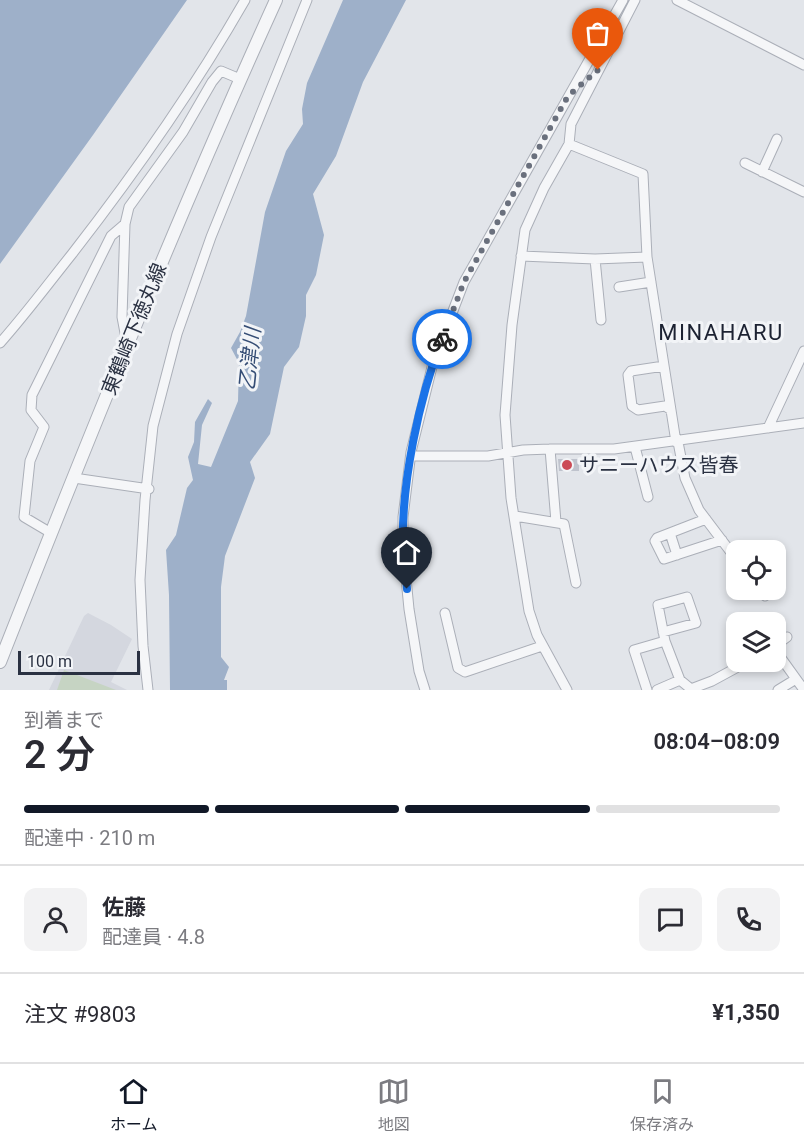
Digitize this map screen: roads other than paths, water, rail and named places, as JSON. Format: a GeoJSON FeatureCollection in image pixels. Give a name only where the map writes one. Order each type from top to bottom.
{"type":"FeatureCollection","features":[{"type":"Feature","properties":{"kind":"street"},"geometry":{"type":"LineString","coordinates":[[0,343],[130,179],[217,49],[245,0]]}},
{"type":"Feature","properties":{"kind":"street","name":"東鶴崎下徳丸線"},"geometry":{"type":"LineString","coordinates":[[0,662],[195,179],[276,0]]}},
{"type":"Feature","properties":{"kind":"street"},"geometry":{"type":"LineString","coordinates":[[148,690],[140,580],[153,426],[177,334],[211,237],[307,0]]}},
{"type":"Feature","properties":{"kind":"street"},"geometry":{"type":"LineString","coordinates":[[425,690],[419,671],[409,609],[399,517],[433,363],[464,282],[622,0]]}},
{"type":"Feature","properties":{"kind":"street"},"geometry":{"type":"LineString","coordinates":[[567,690],[542,646],[530,611],[507,453],[506,385],[525,230],[544,188],[569,144],[571,124],[634,0]]}},
{"type":"Feature","properties":{"kind":"street"},"geometry":{"type":"LineString","coordinates":[[677,0],[804,65]]}},
{"type":"Feature","properties":{"kind":"street"},"geometry":{"type":"LineString","coordinates":[[568,96],[598,70]]}},
{"type":"Feature","properties":{"kind":"street"},"geometry":{"type":"LineString","coordinates":[[129,339],[124,333],[122,317],[125,224],[129,207],[183,132],[212,82],[221,71],[240,79]]}},
{"type":"Feature","properties":{"kind":"street"},"geometry":{"type":"LineString","coordinates":[[762,172],[777,140]]}},
{"type":"Feature","properties":{"kind":"street"},"geometry":{"type":"LineString","coordinates":[[569,144],[643,174],[647,257],[671,410],[683,470],[689,490],[699,510],[726,545]]}},
{"type":"Feature","properties":{"kind":"street"},"geometry":{"type":"LineString","coordinates":[[745,163],[804,192]]}},
{"type":"Feature","properties":{"kind":"street"},"geometry":{"type":"LineString","coordinates":[[51,533],[24,517],[30,461],[44,427],[31,410],[32,395],[111,236],[125,224]]}},
{"type":"Feature","properties":{"kind":"street"},"geometry":{"type":"LineString","coordinates":[[521,256],[595,259],[647,257]]}},
{"type":"Feature","properties":{"kind":"street"},"geometry":{"type":"LineString","coordinates":[[595,259],[601,320]]}},
{"type":"Feature","properties":{"kind":"street"},"geometry":{"type":"LineString","coordinates":[[619,287],[651,282]]}},
{"type":"Feature","properties":{"kind":"street"},"geometry":{"type":"LineString","coordinates":[[768,428],[804,351]]}},
{"type":"Feature","properties":{"kind":"street"},"geometry":{"type":"LineString","coordinates":[[664,366],[631,371],[628,375],[632,406],[638,410],[665,406],[671,410]]}},
{"type":"Feature","properties":{"kind":"street"},"geometry":{"type":"LineString","coordinates":[[411,456],[488,456],[550,449],[614,449],[804,423]]}},
{"type":"Feature","properties":{"kind":"street"},"geometry":{"type":"LineString","coordinates":[[635,447],[648,497]]}},
{"type":"Feature","properties":{"kind":"street"},"geometry":{"type":"LineString","coordinates":[[550,449],[555,522]]}},
{"type":"Feature","properties":{"kind":"street"},"geometry":{"type":"LineString","coordinates":[[74,478],[149,489]]}},
{"type":"Feature","properties":{"kind":"street"},"geometry":{"type":"LineString","coordinates":[[515,516],[564,524],[576,583]]}},
{"type":"Feature","properties":{"kind":"street"},"geometry":{"type":"LineString","coordinates":[[706,519],[657,538],[655,541],[664,559],[722,540]]}},
{"type":"Feature","properties":{"kind":"street"},"geometry":{"type":"LineString","coordinates":[[670,533],[677,555]]}},
{"type":"Feature","properties":{"kind":"street"},"geometry":{"type":"LineString","coordinates":[[647,690],[634,650],[664,636],[696,623],[687,597],[658,605],[664,636],[680,680],[691,688],[714,686],[733,672]]}},
{"type":"Feature","properties":{"kind":"street"},"geometry":{"type":"LineString","coordinates":[[445,614],[458,668],[465,672],[542,646]]}},
{"type":"Feature","properties":{"kind":"street"},"geometry":{"type":"LineString","coordinates":[[786,665],[804,690]]}},
{"type":"Feature","properties":{"kind":"street"},"geometry":{"type":"LineString","coordinates":[[778,690],[796,679]]}},
{"type":"Feature","properties":{"kind":"street"},"geometry":{"type":"LineString","coordinates":[[657,690],[680,680]]}},
{"type":"Feature","properties":{"kind":"water"},"geometry":{"type":"Polygon","coordinates":[[[0,0],[187,0],[0,264],[0,0]]]}},
{"type":"Feature","properties":{"kind":"water","name":"乙津川"},"geometry":{"type":"Polygon","coordinates":[[[343,0],[406,0],[363,82],[336,156],[313,194],[324,235],[316,275],[306,295],[306,316],[299,347],[284,367],[270,434],[250,462],[255,478],[225,556],[221,587],[221,657],[229,667],[224,680],[227,680],[227,690],[170,690],[166,550],[176,535],[187,488],[193,480],[188,457],[194,442],[195,422],[208,399],[212,403],[202,425],[198,464],[211,467],[238,401],[239,363],[231,348],[246,316],[265,212],[286,151],[303,124],[302,109],[307,83],[343,0]]]}},
{"type":"Feature","properties":{"kind":"place","name":"サニーハウス皆春"},"geometry":{"type":"Point","coordinates":[567,465]}},
{"type":"Feature","properties":{"kind":"district","name":"MINAHARU"},"geometry":{"type":"Point","coordinates":[721,332]}}]}
